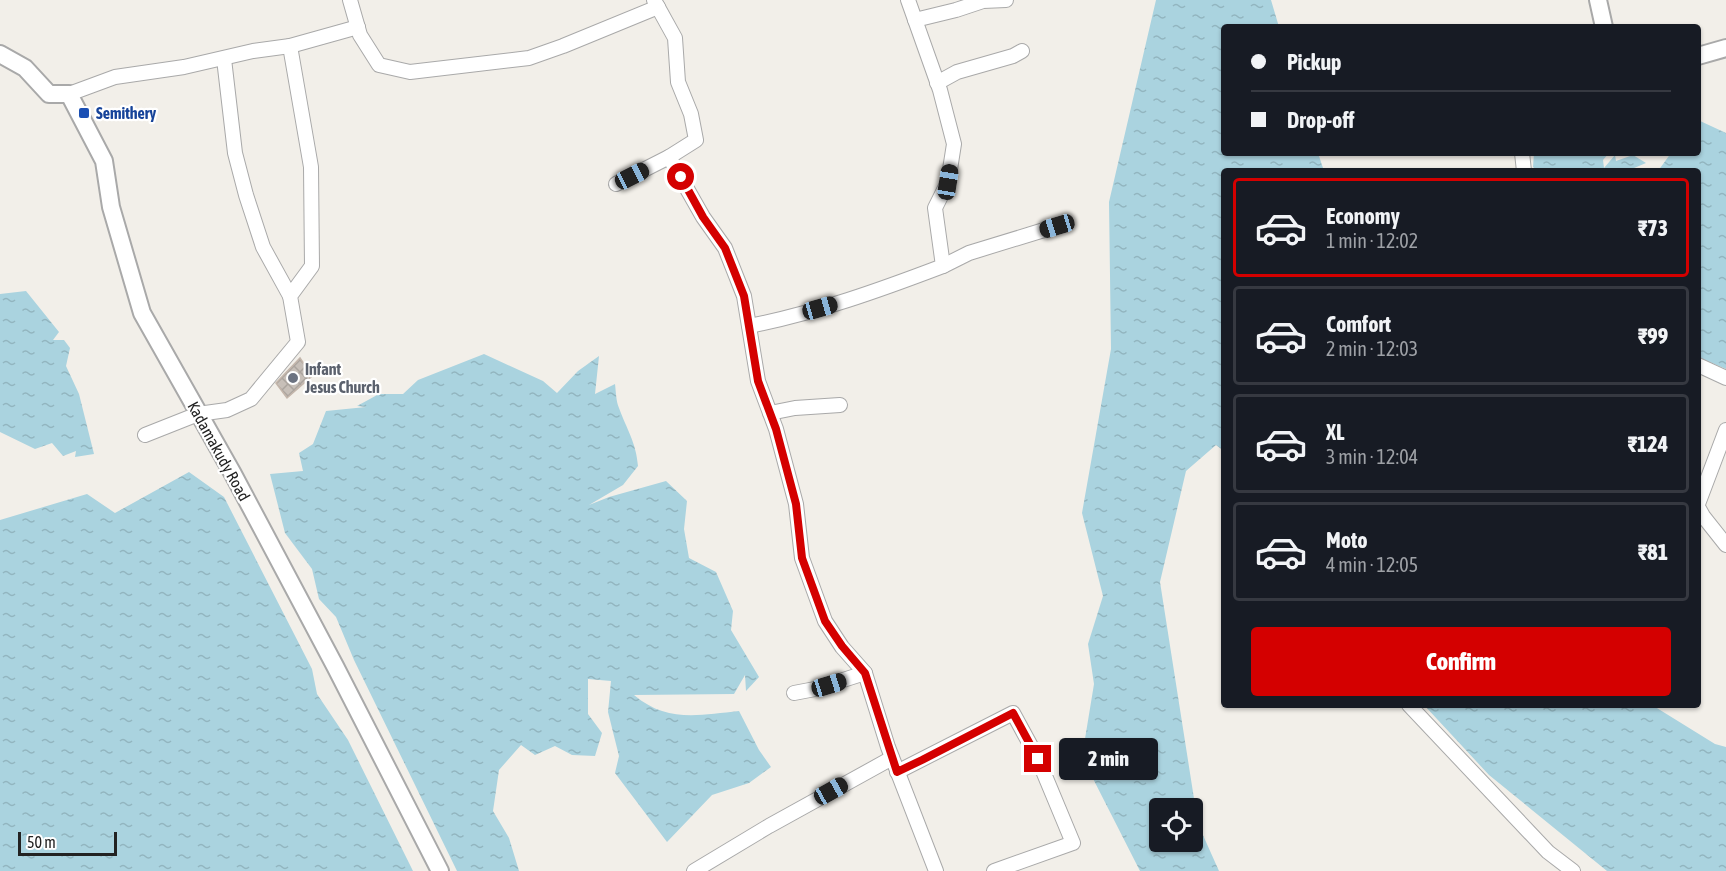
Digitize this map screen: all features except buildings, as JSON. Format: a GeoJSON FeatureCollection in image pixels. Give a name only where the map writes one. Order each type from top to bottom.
{"type":"FeatureCollection","features":[{"type":"Feature","properties":{"kind":"street"},"geometry":{"type":"LineString","coordinates":[[350,0],[360,35],[379,65],[410,72],[529,58],[563,46],[656,4],[675,38],[678,82],[691,114],[696,140],[669,157],[616,184]]}},
{"type":"Feature","properties":{"kind":"street"},"geometry":{"type":"LineString","coordinates":[[908,0],[937,83],[954,144],[948,182],[935,208],[943,266]]}},
{"type":"Feature","properties":{"kind":"street"},"geometry":{"type":"LineString","coordinates":[[915,20],[983,1],[1006,0]]}},
{"type":"Feature","properties":{"kind":"street"},"geometry":{"type":"LineString","coordinates":[[1598,0],[1603,24]]}},
{"type":"Feature","properties":{"kind":"street"},"geometry":{"type":"LineString","coordinates":[[0,54],[25,68],[49,94],[69,94],[115,77],[184,67],[253,51],[290,46],[358,27]]}},
{"type":"Feature","properties":{"kind":"street"},"geometry":{"type":"LineString","coordinates":[[290,46],[311,167],[312,266],[290,296]]}},
{"type":"Feature","properties":{"kind":"street"},"geometry":{"type":"LineString","coordinates":[[1701,55],[1726,48]]}},
{"type":"Feature","properties":{"kind":"street"},"geometry":{"type":"LineString","coordinates":[[937,83],[957,72],[1013,56],[1022,51]]}},
{"type":"Feature","properties":{"kind":"street"},"geometry":{"type":"LineString","coordinates":[[146,435],[198,414],[227,410],[251,399],[298,342],[290,296],[263,247],[235,153],[224,59]]}},
{"type":"Feature","properties":{"kind":"street","name":"Kadamakudy Road"},"geometry":{"type":"LineString","coordinates":[[69,94],[104,161],[111,207],[142,313],[335,666],[440,871]]}},
{"type":"Feature","properties":{"kind":"street"},"geometry":{"type":"LineString","coordinates":[[669,157],[703,217],[725,248],[744,296],[758,381],[776,429],[796,504],[802,558],[825,621],[865,673],[894,765],[936,871]]}},
{"type":"Feature","properties":{"kind":"street"},"geometry":{"type":"LineString","coordinates":[[749,326],[781,320],[872,294],[943,266],[969,253],[1057,226]]}},
{"type":"Feature","properties":{"kind":"street"},"geometry":{"type":"LineString","coordinates":[[1701,366],[1726,378]]}},
{"type":"Feature","properties":{"kind":"street"},"geometry":{"type":"LineString","coordinates":[[770,413],[795,408],[840,405]]}},
{"type":"Feature","properties":{"kind":"street"},"geometry":{"type":"LineString","coordinates":[[1702,479],[1726,430]]}},
{"type":"Feature","properties":{"kind":"street"},"geometry":{"type":"LineString","coordinates":[[1701,513],[1726,544]]}},
{"type":"Feature","properties":{"kind":"street"},"geometry":{"type":"LineString","coordinates":[[794,693],[815,689],[865,673]]}},
{"type":"Feature","properties":{"kind":"street"},"geometry":{"type":"LineString","coordinates":[[1412,708],[1548,852],[1573,871]]}},
{"type":"Feature","properties":{"kind":"street"},"geometry":{"type":"LineString","coordinates":[[694,871],[769,826],[894,765],[922,760],[1013,713],[1038,759],[1073,843],[994,871]]}},
{"type":"Feature","properties":{"kind":"water"},"geometry":{"type":"Polygon","coordinates":[[[1156,0],[1271,0],[1278,24],[1221,24],[1221,156],[1319,156],[1323,168],[1221,168],[1221,449],[1216,445],[1186,471],[1160,582],[1194,798],[1149,798],[1149,852],[1203,852],[1203,835],[1219,871],[1140,871],[1082,757],[1094,684],[1088,644],[1103,596],[1082,513],[1111,349],[1109,202],[1156,0]]]}},
{"type":"Feature","properties":{"kind":"water"},"geometry":{"type":"Polygon","coordinates":[[[1701,121],[1726,133],[1726,369],[1701,358],[1701,168],[1660,168],[1669,156],[1701,156],[1701,121]]]}},
{"type":"Feature","properties":{"kind":"water"},"geometry":{"type":"Polygon","coordinates":[[[1534,156],[1606,156],[1603,160],[1604,168],[1533,167],[1534,156]]]}},
{"type":"Feature","properties":{"kind":"water"},"geometry":{"type":"Polygon","coordinates":[[[1614,156],[1616,161],[1635,156],[1646,163],[1634,168],[1604,168],[1614,156]]]}},
{"type":"Feature","properties":{"kind":"water"},"geometry":{"type":"Polygon","coordinates":[[[26,291],[59,332],[53,340],[64,340],[70,348],[66,366],[79,394],[94,454],[75,457],[76,451],[63,456],[52,443],[35,449],[0,432],[0,294],[26,291]]]}},
{"type":"Feature","properties":{"kind":"water"},"geometry":{"type":"Polygon","coordinates":[[[484,354],[543,381],[557,393],[578,371],[599,356],[595,394],[615,384],[618,405],[633,443],[638,466],[623,485],[589,505],[666,481],[687,501],[684,529],[689,558],[716,572],[733,611],[731,630],[759,677],[746,691],[745,675],[734,694],[634,695],[659,710],[684,715],[739,711],[759,750],[771,767],[749,783],[712,795],[667,842],[615,773],[619,756],[608,712],[611,681],[588,679],[588,714],[602,733],[595,756],[572,755],[555,746],[535,755],[521,745],[499,770],[493,811],[509,838],[519,871],[457,871],[354,660],[336,617],[319,599],[312,569],[285,533],[270,474],[303,471],[299,453],[313,444],[326,411],[366,407],[357,406],[379,394],[403,394],[418,380],[484,354]]]}},
{"type":"Feature","properties":{"kind":"water"},"geometry":{"type":"Polygon","coordinates":[[[189,472],[224,497],[312,669],[317,694],[348,740],[413,871],[0,871],[0,520],[87,494],[115,513],[189,472]]]}},
{"type":"Feature","properties":{"kind":"water"},"geometry":{"type":"Polygon","coordinates":[[[1427,708],[1657,708],[1715,744],[1726,747],[1726,871],[1607,871],[1489,775],[1427,708]]]}},
{"type":"Feature","properties":{"kind":"place","name":"Semithery"},"geometry":{"type":"Point","coordinates":[84,113]}},
{"type":"Feature","properties":{"kind":"place","name":"Infant Jesus Church"},"geometry":{"type":"Point","coordinates":[293,378]}},
{"type":"Feature","properties":{"kind":"route"},"geometry":{"type":"LineString","coordinates":[[681,177],[703,217],[725,248],[744,296],[758,381],[776,429],[796,504],[802,558],[825,621],[865,673],[897,772],[1013,713],[1038,759]]}}]}
